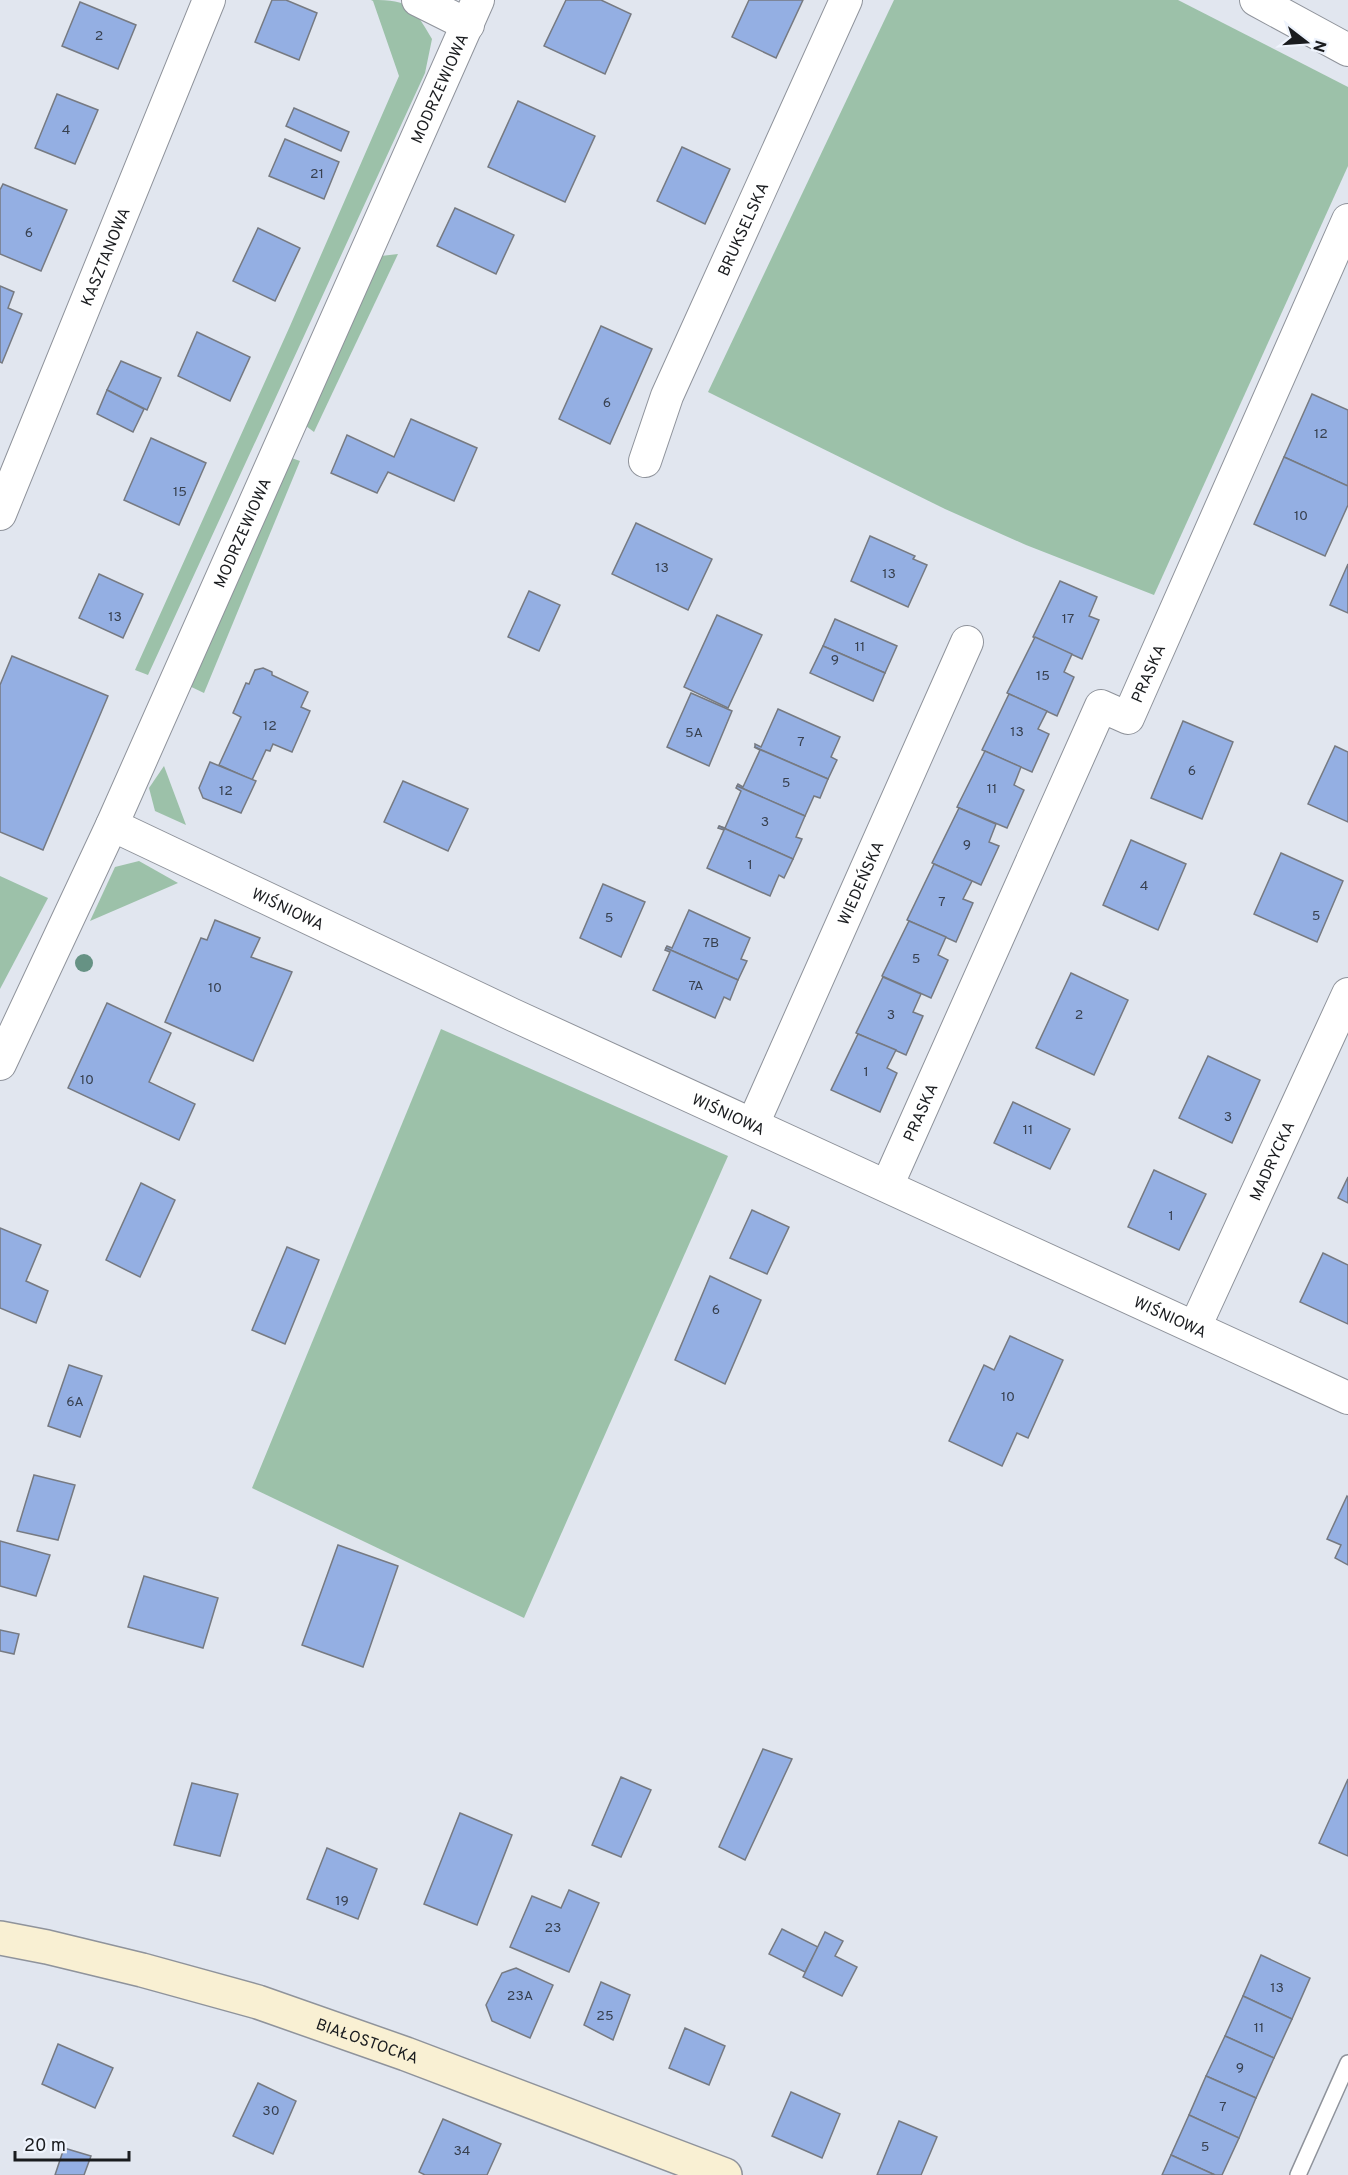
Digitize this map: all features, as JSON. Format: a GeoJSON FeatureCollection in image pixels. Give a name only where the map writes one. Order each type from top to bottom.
{"type":"FeatureCollection","features":[{"type":"Feature","properties":{"kind":"street","name":"KASZTANOWA"},"geometry":{"type":"LineString","coordinates":[[0,514],[209,0]]}},
{"type":"Feature","properties":{"kind":"street"},"geometry":{"type":"LineString","coordinates":[[417,0],[473,13]]}},
{"type":"Feature","properties":{"kind":"street","name":"BRUKSELSKA"},"geometry":{"type":"LineString","coordinates":[[645,461],[667,396],[846,0]]}},
{"type":"Feature","properties":{"kind":"street"},"geometry":{"type":"LineString","coordinates":[[1256,0],[1348,50]]}},
{"type":"Feature","properties":{"kind":"street","name":"MODRZEWIOWA"},"geometry":{"type":"LineString","coordinates":[[0,1064],[112,825],[473,13]]}},
{"type":"Feature","properties":{"kind":"street","name":"PRASKA"},"geometry":{"type":"LineString","coordinates":[[887,1186],[1101,706],[1128,718],[1348,220]]}},
{"type":"Feature","properties":{"kind":"street","name":"WIEDEŃSKA"},"geometry":{"type":"LineString","coordinates":[[753,1124],[967,642]]}},
{"type":"Feature","properties":{"kind":"street","name":"WIŚNIOWA"},"geometry":{"type":"LineString","coordinates":[[112,825],[511,1014],[1348,1398]]}},
{"type":"Feature","properties":{"kind":"street","name":"MADRYCKA"},"geometry":{"type":"LineString","coordinates":[[1195,1327],[1348,994]]}},
{"type":"Feature","properties":{"kind":"street","name":"BIAŁOSTOCKA"},"geometry":{"type":"LineString","coordinates":[[0,1938],[142,1970],[258,2002],[406,2054],[725,2175]]}},
{"type":"Feature","properties":{"kind":"lane"},"geometry":{"type":"LineString","coordinates":[[1298,2175],[1348,2063]]}},
{"type":"Feature","properties":{"kind":"green space"},"geometry":{"type":"Polygon","coordinates":[[[371,0],[395,1],[415,12],[432,39],[425,73],[148,675],[135,670],[290,326],[399,76],[371,0]]]}},
{"type":"Feature","properties":{"kind":"green space"},"geometry":{"type":"Polygon","coordinates":[[[894,0],[1178,0],[1348,87],[1348,166],[1154,595],[1026,545],[945,509],[708,392],[894,0]]]}},
{"type":"Feature","properties":{"kind":"green space"},"geometry":{"type":"Polygon","coordinates":[[[398,254],[314,432],[302,423],[381,256],[398,254]]]}},
{"type":"Feature","properties":{"kind":"green space"},"geometry":{"type":"Polygon","coordinates":[[[286,456],[300,461],[204,693],[183,683],[286,456]]]}},
{"type":"Feature","properties":{"kind":"green space"},"geometry":{"type":"Polygon","coordinates":[[[164,766],[186,825],[155,811],[149,788],[164,766]]]}},
{"type":"Feature","properties":{"kind":"green space"},"geometry":{"type":"Polygon","coordinates":[[[139,861],[178,883],[90,921],[115,867],[139,861]]]}},
{"type":"Feature","properties":{"kind":"green space"},"geometry":{"type":"Polygon","coordinates":[[[0,876],[48,898],[0,989],[0,876]]]}},
{"type":"Feature","properties":{"kind":"green space"},"geometry":{"type":"Polygon","coordinates":[[[441,1029],[728,1156],[524,1618],[252,1488],[441,1029]]]}},
{"type":"Feature","properties":{"kind":"building"},"geometry":{"type":"Polygon","coordinates":[[[272,0],[286,0],[317,13],[299,60],[255,42],[272,0]]]}},
{"type":"Feature","properties":{"kind":"building"},"geometry":{"type":"Polygon","coordinates":[[[566,0],[601,0],[631,14],[605,74],[544,46],[566,0]]]}},
{"type":"Feature","properties":{"kind":"building"},"geometry":{"type":"Polygon","coordinates":[[[749,0],[803,0],[776,58],[732,37],[749,0]]]}},
{"type":"Feature","properties":{"kind":"building"},"geometry":{"type":"Polygon","coordinates":[[[80,2],[136,25],[118,69],[62,46],[80,2]]]}},
{"type":"Feature","properties":{"kind":"building"},"geometry":{"type":"Polygon","coordinates":[[[57,94],[98,110],[75,164],[35,148],[57,94]]]}},
{"type":"Feature","properties":{"kind":"building"},"geometry":{"type":"Polygon","coordinates":[[[518,101],[595,136],[565,202],[488,167],[518,101]]]}},
{"type":"Feature","properties":{"kind":"building"},"geometry":{"type":"Polygon","coordinates":[[[294,108],[349,132],[341,151],[286,126],[294,108]]]}},
{"type":"Feature","properties":{"kind":"building"},"geometry":{"type":"Polygon","coordinates":[[[285,139],[339,162],[324,199],[269,176],[285,139]]]}},
{"type":"Feature","properties":{"kind":"building"},"geometry":{"type":"Polygon","coordinates":[[[682,147],[730,169],[705,224],[657,201],[682,147]]]}},
{"type":"Feature","properties":{"kind":"building"},"geometry":{"type":"Polygon","coordinates":[[[3,184],[67,210],[41,271],[0,254],[0,190],[3,184]]]}},
{"type":"Feature","properties":{"kind":"building"},"geometry":{"type":"Polygon","coordinates":[[[455,208],[514,235],[496,274],[437,246],[455,208]]]}},
{"type":"Feature","properties":{"kind":"building"},"geometry":{"type":"Polygon","coordinates":[[[258,228],[300,248],[275,301],[233,281],[258,228]]]}},
{"type":"Feature","properties":{"kind":"building"},"geometry":{"type":"Polygon","coordinates":[[[0,286],[14,292],[8,308],[22,314],[2,363],[0,362],[0,286]]]}},
{"type":"Feature","properties":{"kind":"building"},"geometry":{"type":"Polygon","coordinates":[[[601,326],[652,349],[610,444],[559,419],[601,326]]]}},
{"type":"Feature","properties":{"kind":"building"},"geometry":{"type":"Polygon","coordinates":[[[197,332],[250,357],[230,401],[178,376],[197,332]]]}},
{"type":"Feature","properties":{"kind":"building"},"geometry":{"type":"Polygon","coordinates":[[[121,361],[161,378],[147,410],[107,390],[121,361]]]}},
{"type":"Feature","properties":{"kind":"building"},"geometry":{"type":"Polygon","coordinates":[[[107,390],[144,409],[133,432],[97,414],[107,390]]]}},
{"type":"Feature","properties":{"kind":"building"},"geometry":{"type":"Polygon","coordinates":[[[1312,394],[1348,410],[1348,486],[1284,457],[1312,394]]]}},
{"type":"Feature","properties":{"kind":"building"},"geometry":{"type":"Polygon","coordinates":[[[411,419],[477,448],[454,501],[388,472],[377,493],[331,473],[347,435],[394,457],[411,419]]]}},
{"type":"Feature","properties":{"kind":"building"},"geometry":{"type":"Polygon","coordinates":[[[151,438],[206,463],[179,525],[124,500],[151,438]]]}},
{"type":"Feature","properties":{"kind":"building"},"geometry":{"type":"Polygon","coordinates":[[[1284,457],[1348,486],[1348,505],[1325,556],[1254,524],[1284,457]]]}},
{"type":"Feature","properties":{"kind":"building"},"geometry":{"type":"Polygon","coordinates":[[[636,523],[712,559],[688,610],[612,574],[636,523]]]}},
{"type":"Feature","properties":{"kind":"building"},"geometry":{"type":"Polygon","coordinates":[[[870,536],[915,556],[913,559],[927,565],[908,607],[851,581],[870,536]]]}},
{"type":"Feature","properties":{"kind":"building"},"geometry":{"type":"Polygon","coordinates":[[[1348,564],[1348,613],[1330,605],[1348,564]]]}},
{"type":"Feature","properties":{"kind":"building"},"geometry":{"type":"Polygon","coordinates":[[[99,574],[143,594],[123,638],[79,618],[99,574]]]}},
{"type":"Feature","properties":{"kind":"building"},"geometry":{"type":"Polygon","coordinates":[[[1060,581],[1097,597],[1089,616],[1099,620],[1082,659],[1033,637],[1060,581]]]}},
{"type":"Feature","properties":{"kind":"building"},"geometry":{"type":"Polygon","coordinates":[[[529,591],[560,605],[539,651],[508,637],[529,591]]]}},
{"type":"Feature","properties":{"kind":"building"},"geometry":{"type":"Polygon","coordinates":[[[717,615],[762,635],[728,708],[684,687],[717,615]]]}},
{"type":"Feature","properties":{"kind":"building"},"geometry":{"type":"Polygon","coordinates":[[[835,619],[897,646],[885,673],[823,646],[835,619]]]}},
{"type":"Feature","properties":{"kind":"building"},"geometry":{"type":"Polygon","coordinates":[[[1035,637],[1072,654],[1064,672],[1074,677],[1057,716],[1007,693],[1035,637]]]}},
{"type":"Feature","properties":{"kind":"building"},"geometry":{"type":"Polygon","coordinates":[[[823,646],[885,673],[873,701],[810,673],[823,646]]]}},
{"type":"Feature","properties":{"kind":"building"},"geometry":{"type":"Polygon","coordinates":[[[12,656],[108,696],[43,850],[0,832],[0,685],[12,656]]]}},
{"type":"Feature","properties":{"kind":"building"},"geometry":{"type":"Polygon","coordinates":[[[263,668],[272,672],[272,675],[308,692],[301,707],[310,711],[292,752],[273,744],[270,751],[266,750],[252,780],[219,765],[241,717],[233,713],[246,683],[249,684],[255,670],[263,668]]]}},
{"type":"Feature","properties":{"kind":"building"},"geometry":{"type":"Polygon","coordinates":[[[691,693],[732,711],[709,766],[667,747],[691,693]]]}},
{"type":"Feature","properties":{"kind":"building"},"geometry":{"type":"Polygon","coordinates":[[[1009,694],[1047,711],[1038,729],[1049,734],[1032,772],[982,750],[1009,694]]]}},
{"type":"Feature","properties":{"kind":"building"},"geometry":{"type":"Polygon","coordinates":[[[778,709],[840,737],[831,757],[837,760],[828,779],[755,747],[755,744],[761,747],[778,709]]]}},
{"type":"Feature","properties":{"kind":"building"},"geometry":{"type":"Polygon","coordinates":[[[1183,721],[1233,742],[1202,819],[1151,798],[1183,721]]]}},
{"type":"Feature","properties":{"kind":"building"},"geometry":{"type":"Polygon","coordinates":[[[1335,746],[1348,752],[1348,822],[1308,804],[1335,746]]]}},
{"type":"Feature","properties":{"kind":"building"},"geometry":{"type":"Polygon","coordinates":[[[754,747],[828,779],[820,798],[814,796],[805,816],[737,786],[738,784],[743,787],[760,750],[754,747]]]}},
{"type":"Feature","properties":{"kind":"building"},"geometry":{"type":"Polygon","coordinates":[[[985,751],[1021,767],[1014,785],[1024,790],[1007,828],[957,807],[985,751]]]}},
{"type":"Feature","properties":{"kind":"building"},"geometry":{"type":"Polygon","coordinates":[[[210,762],[256,781],[241,813],[203,798],[199,788],[210,762]]]}},
{"type":"Feature","properties":{"kind":"building"},"geometry":{"type":"Polygon","coordinates":[[[403,781],[468,809],[448,851],[384,822],[403,781]]]}},
{"type":"Feature","properties":{"kind":"building"},"geometry":{"type":"Polygon","coordinates":[[[737,786],[805,816],[796,837],[802,839],[793,859],[719,826],[725,828],[741,791],[736,788],[737,786]]]}},
{"type":"Feature","properties":{"kind":"building"},"geometry":{"type":"Polygon","coordinates":[[[959,808],[996,824],[989,842],[999,846],[981,885],[932,863],[959,808]]]}},
{"type":"Feature","properties":{"kind":"building"},"geometry":{"type":"Polygon","coordinates":[[[719,826],[793,859],[784,878],[779,875],[770,896],[707,868],[724,830],[718,828],[719,826]]]}},
{"type":"Feature","properties":{"kind":"building"},"geometry":{"type":"Polygon","coordinates":[[[1131,840],[1186,864],[1158,930],[1103,905],[1131,840]]]}},
{"type":"Feature","properties":{"kind":"building"},"geometry":{"type":"Polygon","coordinates":[[[1281,853],[1343,881],[1317,942],[1254,914],[1281,853]]]}},
{"type":"Feature","properties":{"kind":"building"},"geometry":{"type":"Polygon","coordinates":[[[934,864],[972,881],[963,899],[973,903],[956,942],[907,920],[934,864]]]}},
{"type":"Feature","properties":{"kind":"building"},"geometry":{"type":"Polygon","coordinates":[[[603,884],[645,902],[621,957],[580,938],[603,884]]]}},
{"type":"Feature","properties":{"kind":"building"},"geometry":{"type":"Polygon","coordinates":[[[689,910],[750,938],[741,959],[747,961],[738,980],[666,948],[667,946],[672,948],[689,910]]]}},
{"type":"Feature","properties":{"kind":"building"},"geometry":{"type":"Polygon","coordinates":[[[215,920],[260,938],[251,957],[292,972],[253,1061],[165,1022],[201,938],[207,940],[215,920]]]}},
{"type":"Feature","properties":{"kind":"building"},"geometry":{"type":"Polygon","coordinates":[[[909,921],[946,937],[938,955],[948,960],[931,998],[882,976],[909,921]]]}},
{"type":"Feature","properties":{"kind":"building"},"geometry":{"type":"Polygon","coordinates":[[[666,948],[738,980],[730,1000],[724,997],[715,1018],[653,990],[670,952],[665,950],[666,948]]]}},
{"type":"Feature","properties":{"kind":"building"},"geometry":{"type":"Polygon","coordinates":[[[1071,973],[1128,1000],[1094,1075],[1036,1048],[1071,973]]]}},
{"type":"Feature","properties":{"kind":"building"},"geometry":{"type":"Polygon","coordinates":[[[883,977],[921,994],[913,1012],[923,1016],[906,1055],[856,1033],[883,977]]]}},
{"type":"Feature","properties":{"kind":"building"},"geometry":{"type":"Polygon","coordinates":[[[107,1003],[171,1033],[149,1082],[195,1104],[179,1140],[68,1088],[107,1003]]]}},
{"type":"Feature","properties":{"kind":"building"},"geometry":{"type":"Polygon","coordinates":[[[858,1034],[896,1050],[887,1068],[897,1073],[880,1112],[831,1090],[858,1034]]]}},
{"type":"Feature","properties":{"kind":"building"},"geometry":{"type":"Polygon","coordinates":[[[1208,1056],[1260,1080],[1232,1143],[1179,1118],[1208,1056]]]}},
{"type":"Feature","properties":{"kind":"building"},"geometry":{"type":"Polygon","coordinates":[[[1013,1102],[1070,1129],[1050,1169],[994,1143],[1013,1102]]]}},
{"type":"Feature","properties":{"kind":"building"},"geometry":{"type":"Polygon","coordinates":[[[1154,1170],[1206,1194],[1179,1250],[1128,1227],[1154,1170]]]}},
{"type":"Feature","properties":{"kind":"building"},"geometry":{"type":"Polygon","coordinates":[[[1348,1177],[1348,1203],[1338,1198],[1348,1177]]]}},
{"type":"Feature","properties":{"kind":"building"},"geometry":{"type":"Polygon","coordinates":[[[141,1183],[175,1200],[140,1277],[106,1260],[141,1183]]]}},
{"type":"Feature","properties":{"kind":"building"},"geometry":{"type":"Polygon","coordinates":[[[752,1210],[789,1227],[767,1274],[730,1258],[752,1210]]]}},
{"type":"Feature","properties":{"kind":"building"},"geometry":{"type":"Polygon","coordinates":[[[0,1228],[41,1245],[26,1281],[48,1291],[36,1323],[0,1308],[0,1228]]]}},
{"type":"Feature","properties":{"kind":"building"},"geometry":{"type":"Polygon","coordinates":[[[287,1247],[319,1260],[285,1344],[252,1330],[287,1247]]]}},
{"type":"Feature","properties":{"kind":"building"},"geometry":{"type":"Polygon","coordinates":[[[1323,1253],[1348,1265],[1348,1324],[1300,1302],[1323,1253]]]}},
{"type":"Feature","properties":{"kind":"building"},"geometry":{"type":"Polygon","coordinates":[[[710,1276],[761,1300],[725,1384],[675,1360],[710,1276]]]}},
{"type":"Feature","properties":{"kind":"building"},"geometry":{"type":"Polygon","coordinates":[[[1010,1336],[1063,1360],[1028,1438],[1017,1433],[1002,1466],[949,1441],[984,1365],[994,1370],[1010,1336]]]}},
{"type":"Feature","properties":{"kind":"building"},"geometry":{"type":"Polygon","coordinates":[[[69,1365],[102,1376],[80,1437],[48,1426],[69,1365]]]}},
{"type":"Feature","properties":{"kind":"building"},"geometry":{"type":"Polygon","coordinates":[[[34,1475],[75,1485],[58,1540],[17,1531],[34,1475]]]}},
{"type":"Feature","properties":{"kind":"building"},"geometry":{"type":"Polygon","coordinates":[[[1347,1496],[1348,1565],[1335,1558],[1341,1545],[1327,1539],[1347,1496]]]}},
{"type":"Feature","properties":{"kind":"building"},"geometry":{"type":"Polygon","coordinates":[[[0,1541],[50,1555],[36,1596],[0,1586],[0,1541]]]}},
{"type":"Feature","properties":{"kind":"building"},"geometry":{"type":"Polygon","coordinates":[[[338,1545],[398,1566],[363,1667],[302,1645],[338,1545]]]}},
{"type":"Feature","properties":{"kind":"building"},"geometry":{"type":"Polygon","coordinates":[[[144,1576],[218,1598],[203,1648],[128,1627],[144,1576]]]}},
{"type":"Feature","properties":{"kind":"building"},"geometry":{"type":"Polygon","coordinates":[[[0,1630],[19,1634],[14,1654],[0,1651],[0,1630]]]}},
{"type":"Feature","properties":{"kind":"building"},"geometry":{"type":"Polygon","coordinates":[[[763,1749],[792,1759],[745,1860],[719,1847],[763,1749]]]}},
{"type":"Feature","properties":{"kind":"building"},"geometry":{"type":"Polygon","coordinates":[[[621,1777],[651,1790],[621,1857],[592,1845],[621,1777]]]}},
{"type":"Feature","properties":{"kind":"building"},"geometry":{"type":"Polygon","coordinates":[[[1348,1779],[1348,1856],[1319,1843],[1348,1779]]]}},
{"type":"Feature","properties":{"kind":"building"},"geometry":{"type":"Polygon","coordinates":[[[192,1783],[238,1794],[220,1856],[174,1845],[192,1783]]]}},
{"type":"Feature","properties":{"kind":"building"},"geometry":{"type":"Polygon","coordinates":[[[460,1813],[512,1835],[477,1925],[424,1904],[460,1813]]]}},
{"type":"Feature","properties":{"kind":"building"},"geometry":{"type":"Polygon","coordinates":[[[327,1848],[377,1869],[358,1919],[307,1899],[327,1848]]]}},
{"type":"Feature","properties":{"kind":"building"},"geometry":{"type":"Polygon","coordinates":[[[569,1890],[599,1903],[569,1972],[510,1947],[532,1896],[561,1908],[569,1890]]]}},
{"type":"Feature","properties":{"kind":"building"},"geometry":{"type":"Polygon","coordinates":[[[782,1929],[818,1947],[805,1972],[769,1954],[782,1929]]]}},
{"type":"Feature","properties":{"kind":"building"},"geometry":{"type":"Polygon","coordinates":[[[825,1932],[843,1941],[835,1956],[857,1967],[842,1996],[803,1977],[825,1932]]]}},
{"type":"Feature","properties":{"kind":"building"},"geometry":{"type":"Polygon","coordinates":[[[1261,1955],[1310,1978],[1292,2019],[1243,1996],[1261,1955]]]}},
{"type":"Feature","properties":{"kind":"building"},"geometry":{"type":"Polygon","coordinates":[[[516,1968],[553,1985],[530,2038],[492,2021],[486,2005],[502,1973],[516,1968]]]}},
{"type":"Feature","properties":{"kind":"building"},"geometry":{"type":"Polygon","coordinates":[[[601,1982],[630,1995],[613,2040],[584,2025],[601,1982]]]}},
{"type":"Feature","properties":{"kind":"building"},"geometry":{"type":"Polygon","coordinates":[[[1243,1996],[1292,2019],[1274,2058],[1225,2036],[1243,1996]]]}},
{"type":"Feature","properties":{"kind":"building"},"geometry":{"type":"Polygon","coordinates":[[[685,2028],[725,2046],[709,2085],[669,2068],[685,2028]]]}},
{"type":"Feature","properties":{"kind":"building"},"geometry":{"type":"Polygon","coordinates":[[[1225,2036],[1274,2058],[1256,2098],[1206,2076],[1225,2036]]]}},
{"type":"Feature","properties":{"kind":"building"},"geometry":{"type":"Polygon","coordinates":[[[58,2044],[113,2068],[95,2108],[42,2084],[58,2044]]]}},
{"type":"Feature","properties":{"kind":"building"},"geometry":{"type":"Polygon","coordinates":[[[1206,2076],[1256,2098],[1239,2138],[1189,2115],[1206,2076]]]}},
{"type":"Feature","properties":{"kind":"building"},"geometry":{"type":"Polygon","coordinates":[[[258,2083],[296,2101],[273,2154],[233,2136],[258,2083]]]}},
{"type":"Feature","properties":{"kind":"building"},"geometry":{"type":"Polygon","coordinates":[[[791,2092],[840,2114],[822,2158],[772,2136],[791,2092]]]}},
{"type":"Feature","properties":{"kind":"building"},"geometry":{"type":"Polygon","coordinates":[[[1189,2115],[1239,2138],[1222,2175],[1215,2175],[1171,2155],[1189,2115]]]}},
{"type":"Feature","properties":{"kind":"building"},"geometry":{"type":"Polygon","coordinates":[[[443,2119],[501,2144],[487,2175],[425,2175],[419,2172],[443,2119]]]}},
{"type":"Feature","properties":{"kind":"building"},"geometry":{"type":"Polygon","coordinates":[[[899,2121],[937,2137],[921,2175],[877,2175],[899,2121]]]}},
{"type":"Feature","properties":{"kind":"building"},"geometry":{"type":"Polygon","coordinates":[[[64,2148],[91,2156],[84,2175],[55,2175],[64,2148]]]}},
{"type":"Feature","properties":{"kind":"building"},"geometry":{"type":"Polygon","coordinates":[[[1171,2155],[1215,2175],[1162,2175],[1171,2155]]]}}]}
